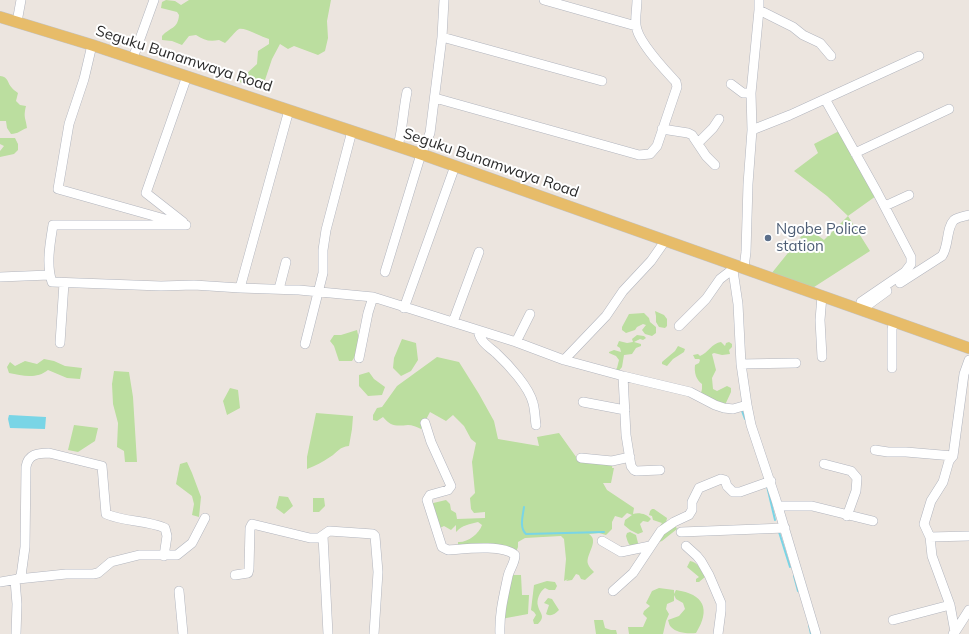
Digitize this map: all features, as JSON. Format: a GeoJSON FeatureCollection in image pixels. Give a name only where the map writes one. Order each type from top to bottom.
{"type":"FeatureCollection","features":[{"type":"Feature","properties":{"kind":"main road","name":"Seguku Bunamwaya Road"},"geometry":{"type":"LineString","coordinates":[[0,17],[133,58],[398,146],[736,267],[822,296],[861,306],[894,322],[969,348]]}},
{"type":"Feature","properties":{"kind":"street"},"geometry":{"type":"LineString","coordinates":[[17,22],[21,0]]}},
{"type":"Feature","properties":{"kind":"street"},"geometry":{"type":"LineString","coordinates":[[133,58],[154,0]]}},
{"type":"Feature","properties":{"kind":"street"},"geometry":{"type":"LineString","coordinates":[[386,272],[421,154],[430,133],[442,37],[444,0]]}},
{"type":"Feature","properties":{"kind":"street"},"geometry":{"type":"LineString","coordinates":[[544,0],[636,26]]}},
{"type":"Feature","properties":{"kind":"street"},"geometry":{"type":"LineString","coordinates":[[435,98],[640,155],[646,155],[654,151],[677,87],[676,82],[641,39],[636,26],[637,0]]}},
{"type":"Feature","properties":{"kind":"street"},"geometry":{"type":"LineString","coordinates":[[679,326],[706,299],[720,279],[736,267],[746,252],[748,171],[752,130],[750,93],[759,0]]}},
{"type":"Feature","properties":{"kind":"street"},"geometry":{"type":"LineString","coordinates":[[759,10],[794,27],[803,34],[820,43],[831,56]]}},
{"type":"Feature","properties":{"kind":"street"},"geometry":{"type":"LineString","coordinates":[[442,37],[602,81]]}},
{"type":"Feature","properties":{"kind":"street"},"geometry":{"type":"LineString","coordinates":[[92,45],[80,93],[68,124],[58,189],[186,225]]}},
{"type":"Feature","properties":{"kind":"street"},"geometry":{"type":"LineString","coordinates":[[752,130],[825,99],[919,56]]}},
{"type":"Feature","properties":{"kind":"street"},"geometry":{"type":"LineString","coordinates":[[186,225],[146,193],[187,76]]}},
{"type":"Feature","properties":{"kind":"street"},"geometry":{"type":"LineString","coordinates":[[731,84],[744,93],[750,93]]}},
{"type":"Feature","properties":{"kind":"street"},"geometry":{"type":"LineString","coordinates":[[398,146],[403,130],[404,103],[407,92]]}},
{"type":"Feature","properties":{"kind":"street"},"geometry":{"type":"LineString","coordinates":[[825,99],[885,206],[911,257],[911,264],[905,272],[861,306]]}},
{"type":"Feature","properties":{"kind":"street"},"geometry":{"type":"LineString","coordinates":[[856,153],[949,109]]}},
{"type":"Feature","properties":{"kind":"street"},"geometry":{"type":"LineString","coordinates":[[240,288],[289,110]]}},
{"type":"Feature","properties":{"kind":"street"},"geometry":{"type":"LineString","coordinates":[[698,144],[719,119]]}},
{"type":"Feature","properties":{"kind":"street"},"geometry":{"type":"LineString","coordinates":[[662,129],[688,132],[692,134],[706,156],[715,165]]}},
{"type":"Feature","properties":{"kind":"street"},"geometry":{"type":"LineString","coordinates":[[305,344],[323,273],[326,230],[352,131]]}},
{"type":"Feature","properties":{"kind":"street"},"geometry":{"type":"LineString","coordinates":[[404,308],[455,166]]}},
{"type":"Feature","properties":{"kind":"street"},"geometry":{"type":"LineString","coordinates":[[885,206],[909,195]]}},
{"type":"Feature","properties":{"kind":"street"},"geometry":{"type":"LineString","coordinates":[[861,306],[942,256],[945,251],[950,228],[954,220],[969,215]]}},
{"type":"Feature","properties":{"kind":"street"},"geometry":{"type":"LineString","coordinates":[[186,225],[52,225],[49,275],[52,282],[64,283],[161,286],[194,285],[279,289],[373,297],[516,342],[564,360],[690,392],[724,408],[733,409],[747,405]]}},
{"type":"Feature","properties":{"kind":"street"},"geometry":{"type":"LineString","coordinates":[[564,360],[606,316],[623,291],[651,261],[665,241]]}},
{"type":"Feature","properties":{"kind":"street"},"geometry":{"type":"LineString","coordinates":[[453,322],[479,252]]}},
{"type":"Feature","properties":{"kind":"street"},"geometry":{"type":"LineString","coordinates":[[279,289],[286,262]]}},
{"type":"Feature","properties":{"kind":"street"},"geometry":{"type":"LineString","coordinates":[[736,267],[741,364],[751,425],[785,528],[816,634]]}},
{"type":"Feature","properties":{"kind":"street"},"geometry":{"type":"LineString","coordinates":[[0,277],[49,275]]}},
{"type":"Feature","properties":{"kind":"street"},"geometry":{"type":"LineString","coordinates":[[60,343],[64,283]]}},
{"type":"Feature","properties":{"kind":"street"},"geometry":{"type":"LineString","coordinates":[[822,296],[820,320],[822,357]]}},
{"type":"Feature","properties":{"kind":"street"},"geometry":{"type":"LineString","coordinates":[[359,358],[368,313],[373,297]]}},
{"type":"Feature","properties":{"kind":"street"},"geometry":{"type":"LineString","coordinates":[[516,342],[530,314]]}},
{"type":"Feature","properties":{"kind":"street"},"geometry":{"type":"LineString","coordinates":[[892,368],[892,329],[894,322]]}},
{"type":"Feature","properties":{"kind":"street"},"geometry":{"type":"LineString","coordinates":[[478,330],[479,337],[484,344],[497,354],[512,370],[531,396],[536,425]]}},
{"type":"Feature","properties":{"kind":"street"},"geometry":{"type":"LineString","coordinates":[[954,633],[950,605],[932,556],[930,537],[924,524],[931,501],[943,482],[949,461],[953,456],[964,374],[969,360]]}},
{"type":"Feature","properties":{"kind":"street"},"geometry":{"type":"LineString","coordinates":[[741,364],[796,363]]}},
{"type":"Feature","properties":{"kind":"street"},"geometry":{"type":"LineString","coordinates":[[623,376],[626,435],[631,466],[634,470],[660,470]]}},
{"type":"Feature","properties":{"kind":"street"},"geometry":{"type":"LineString","coordinates":[[582,402],[625,410]]}},
{"type":"Feature","properties":{"kind":"street"},"geometry":{"type":"LineString","coordinates":[[425,423],[431,442],[451,486],[448,490],[430,495],[427,500],[442,547],[448,550],[504,550],[511,552],[514,555],[514,562],[509,574],[500,615],[500,634]]}},
{"type":"Feature","properties":{"kind":"street"},"geometry":{"type":"LineString","coordinates":[[875,450],[953,456]]}},
{"type":"Feature","properties":{"kind":"street"},"geometry":{"type":"LineString","coordinates":[[16,634],[17,580],[21,576],[25,547],[26,462],[32,455],[49,453],[102,466],[106,514],[130,520],[152,523],[165,528],[167,536],[164,556]]}},
{"type":"Feature","properties":{"kind":"street"},"geometry":{"type":"LineString","coordinates":[[581,458],[612,461],[630,457]]}},
{"type":"Feature","properties":{"kind":"street"},"geometry":{"type":"LineString","coordinates":[[824,464],[851,471],[857,478],[856,491],[847,516]]}},
{"type":"Feature","properties":{"kind":"street"},"geometry":{"type":"LineString","coordinates":[[613,591],[633,573],[660,532],[674,522],[689,515],[692,510],[692,502],[699,488],[721,479],[725,480],[727,486],[733,492],[740,492],[770,481]]}},
{"type":"Feature","properties":{"kind":"street"},"geometry":{"type":"LineString","coordinates":[[778,506],[812,506],[847,516],[873,521]]}},
{"type":"Feature","properties":{"kind":"street"},"geometry":{"type":"LineString","coordinates":[[0,582],[66,574],[92,574],[98,573],[111,562],[139,555],[176,555],[192,543],[205,518]]}},
{"type":"Feature","properties":{"kind":"street"},"geometry":{"type":"LineString","coordinates":[[235,575],[248,573],[250,528],[252,524],[310,538],[319,538],[329,531],[371,533],[375,536],[378,572],[374,634]]}},
{"type":"Feature","properties":{"kind":"street"},"geometry":{"type":"LineString","coordinates":[[681,532],[785,528]]}},
{"type":"Feature","properties":{"kind":"street"},"geometry":{"type":"LineString","coordinates":[[323,536],[328,634]]}},
{"type":"Feature","properties":{"kind":"street"},"geometry":{"type":"LineString","coordinates":[[930,537],[969,536]]}},
{"type":"Feature","properties":{"kind":"street"},"geometry":{"type":"LineString","coordinates":[[602,541],[621,552],[650,546]]}},
{"type":"Feature","properties":{"kind":"street"},"geometry":{"type":"LineString","coordinates":[[686,546],[701,561],[719,596],[722,606],[718,634]]}},
{"type":"Feature","properties":{"kind":"street"},"geometry":{"type":"LineString","coordinates":[[179,592],[183,634]]}},
{"type":"Feature","properties":{"kind":"street"},"geometry":{"type":"LineString","coordinates":[[893,620],[950,605]]}},
{"type":"Feature","properties":{"kind":"street"},"geometry":{"type":"LineString","coordinates":[[954,633],[969,610]]}},
{"type":"Feature","properties":{"kind":"green space"},"geometry":{"type":"Polygon","coordinates":[[[166,0],[175,1],[181,5],[189,0],[331,0],[327,21],[328,38],[325,51],[318,55],[294,46],[288,49],[280,44],[272,59],[265,80],[258,83],[250,81],[241,83],[237,76],[246,74],[257,64],[258,51],[269,44],[269,39],[249,31],[239,29],[225,43],[219,40],[207,40],[196,35],[189,36],[182,45],[172,41],[162,40],[162,36],[177,23],[179,15],[177,12],[161,8],[162,2],[166,0]]]}},
{"type":"Feature","properties":{"kind":"green space"},"geometry":{"type":"Polygon","coordinates":[[[0,76],[5,78],[12,89],[18,93],[16,101],[20,105],[26,106],[25,116],[27,128],[16,133],[11,134],[7,128],[6,121],[0,121],[0,76]]]}},
{"type":"Feature","properties":{"kind":"green space"},"geometry":{"type":"Polygon","coordinates":[[[841,130],[876,196],[848,216],[827,196],[794,171],[818,153],[814,144],[841,130]]]}},
{"type":"Feature","properties":{"kind":"green space"},"geometry":{"type":"Polygon","coordinates":[[[0,138],[15,138],[18,144],[18,150],[14,154],[0,157],[0,151],[4,146],[0,144],[0,138]]]}},
{"type":"Feature","properties":{"kind":"green space"},"geometry":{"type":"Polygon","coordinates":[[[848,216],[870,251],[811,289],[771,274],[808,228],[824,240],[848,216]]]}},
{"type":"Feature","properties":{"kind":"green space"},"geometry":{"type":"Polygon","coordinates":[[[655,311],[664,315],[667,319],[667,326],[665,328],[659,327],[656,322],[655,311]]]}},
{"type":"Feature","properties":{"kind":"green space"},"geometry":{"type":"Polygon","coordinates":[[[644,313],[649,318],[650,322],[656,327],[656,333],[652,336],[645,334],[642,330],[646,325],[643,324],[635,330],[626,333],[622,330],[622,327],[629,314],[644,313]]]}},
{"type":"Feature","properties":{"kind":"green space"},"geometry":{"type":"Polygon","coordinates":[[[357,330],[359,346],[355,357],[352,361],[339,361],[334,346],[330,341],[334,335],[341,335],[357,330]]]}},
{"type":"Feature","properties":{"kind":"green space"},"geometry":{"type":"Polygon","coordinates":[[[637,335],[644,336],[646,338],[634,342],[641,344],[641,346],[636,348],[632,354],[624,355],[622,367],[618,372],[614,371],[617,368],[619,360],[616,356],[609,352],[614,350],[621,352],[620,348],[617,346],[619,341],[627,343],[633,342],[632,339],[637,335]]]}},
{"type":"Feature","properties":{"kind":"green space"},"geometry":{"type":"Polygon","coordinates":[[[402,339],[416,343],[418,360],[411,371],[401,376],[393,368],[394,358],[402,339]]]}},
{"type":"Feature","properties":{"kind":"green space"},"geometry":{"type":"Polygon","coordinates":[[[721,342],[725,346],[726,343],[729,342],[732,344],[732,347],[729,350],[730,354],[712,354],[716,370],[712,378],[713,389],[717,391],[727,386],[731,388],[731,392],[725,405],[706,405],[699,401],[702,384],[695,373],[695,365],[699,363],[700,360],[695,359],[693,355],[698,354],[700,356],[715,344],[721,342]]]}},
{"type":"Feature","properties":{"kind":"green space"},"geometry":{"type":"Polygon","coordinates":[[[678,346],[685,349],[684,352],[673,359],[667,366],[662,364],[662,362],[675,351],[678,346]]]}},
{"type":"Feature","properties":{"kind":"green space"},"geometry":{"type":"Polygon","coordinates":[[[437,357],[459,362],[494,421],[498,439],[539,446],[537,437],[559,433],[579,461],[613,463],[612,468],[614,468],[611,483],[603,483],[607,490],[634,508],[633,514],[643,514],[651,519],[648,522],[643,521],[640,524],[643,532],[638,534],[624,525],[625,520],[632,515],[627,513],[622,518],[615,516],[612,522],[612,529],[606,535],[599,533],[589,534],[592,537],[593,544],[588,556],[588,564],[594,572],[585,580],[581,579],[579,575],[576,574],[572,580],[566,581],[568,579],[564,581],[566,559],[564,539],[561,536],[525,538],[518,542],[516,552],[458,547],[458,542],[465,541],[472,537],[478,532],[482,525],[478,522],[469,524],[463,526],[456,532],[456,525],[451,530],[444,526],[438,529],[429,504],[446,500],[450,504],[451,510],[456,513],[457,519],[485,518],[485,512],[474,513],[471,509],[470,498],[475,493],[472,462],[476,443],[471,439],[464,426],[453,415],[446,421],[430,412],[421,429],[410,425],[394,425],[389,423],[383,417],[377,421],[373,420],[373,415],[377,408],[382,407],[397,386],[437,357]]]}},
{"type":"Feature","properties":{"kind":"green space"},"geometry":{"type":"Polygon","coordinates":[[[44,359],[54,361],[65,366],[82,368],[80,379],[67,378],[48,370],[35,376],[19,375],[9,373],[7,367],[10,362],[15,366],[25,361],[37,364],[44,359]]]}},
{"type":"Feature","properties":{"kind":"green space"},"geometry":{"type":"Polygon","coordinates":[[[114,371],[129,372],[133,397],[137,462],[125,462],[124,451],[117,447],[118,423],[113,404],[112,384],[114,371]]]}},
{"type":"Feature","properties":{"kind":"green space"},"geometry":{"type":"Polygon","coordinates":[[[369,372],[374,379],[385,387],[382,395],[368,396],[359,386],[359,375],[369,372]]]}},
{"type":"Feature","properties":{"kind":"green space"},"geometry":{"type":"Polygon","coordinates":[[[230,388],[238,390],[240,408],[227,415],[223,401],[230,388]]]}},
{"type":"Feature","properties":{"kind":"green space"},"geometry":{"type":"Polygon","coordinates":[[[316,413],[353,416],[352,429],[349,446],[341,449],[325,461],[307,469],[307,457],[316,413]]]}},
{"type":"Feature","properties":{"kind":"green space"},"geometry":{"type":"Polygon","coordinates":[[[74,425],[98,428],[95,441],[78,452],[68,450],[74,425]]]}},
{"type":"Feature","properties":{"kind":"green space"},"geometry":{"type":"Polygon","coordinates":[[[187,462],[201,497],[199,517],[192,515],[194,504],[192,496],[176,484],[180,464],[187,462]]]}},
{"type":"Feature","properties":{"kind":"green space"},"geometry":{"type":"Polygon","coordinates":[[[279,496],[288,497],[293,506],[284,514],[276,508],[279,496]]]}},
{"type":"Feature","properties":{"kind":"green space"},"geometry":{"type":"Polygon","coordinates":[[[313,498],[324,498],[325,506],[319,512],[313,512],[313,498]]]}},
{"type":"Feature","properties":{"kind":"green space"},"geometry":{"type":"Polygon","coordinates":[[[652,509],[667,518],[666,523],[675,525],[677,529],[662,541],[656,543],[656,532],[662,523],[653,520],[652,516],[649,515],[652,509]]]}},
{"type":"Feature","properties":{"kind":"green space"},"geometry":{"type":"Polygon","coordinates":[[[630,532],[636,535],[638,543],[636,548],[630,546],[627,541],[627,533],[630,532]]]}},
{"type":"Feature","properties":{"kind":"green space"},"geometry":{"type":"Polygon","coordinates":[[[690,561],[701,569],[705,577],[699,582],[696,582],[696,579],[699,577],[687,567],[690,561]]]}},
{"type":"Feature","properties":{"kind":"green space"},"geometry":{"type":"Polygon","coordinates":[[[510,575],[521,575],[522,595],[529,595],[528,614],[501,619],[510,575]]]}},
{"type":"Feature","properties":{"kind":"green space"},"geometry":{"type":"Polygon","coordinates":[[[547,581],[555,582],[557,586],[555,590],[545,588],[540,593],[538,604],[542,619],[538,624],[534,624],[533,620],[536,615],[531,610],[534,585],[547,581]]]}},
{"type":"Feature","properties":{"kind":"green space"},"geometry":{"type":"Polygon","coordinates":[[[659,588],[674,590],[674,594],[676,590],[686,592],[699,599],[704,610],[701,624],[696,633],[679,632],[673,629],[670,625],[668,620],[679,616],[685,609],[683,603],[676,599],[674,595],[674,601],[667,604],[666,609],[669,614],[663,634],[629,634],[628,627],[643,627],[647,618],[643,614],[644,611],[650,606],[646,603],[652,591],[659,588]]]}},
{"type":"Feature","properties":{"kind":"green space"},"geometry":{"type":"Polygon","coordinates":[[[548,598],[552,599],[559,610],[551,615],[546,614],[549,605],[544,603],[548,598]]]}},
{"type":"Feature","properties":{"kind":"green space"},"geometry":{"type":"Polygon","coordinates":[[[594,620],[603,620],[605,628],[616,630],[617,634],[596,634],[594,620]]]}},
{"type":"Feature","properties":{"kind":"water"},"geometry":{"type":"Polygon","coordinates":[[[9,415],[46,417],[45,429],[10,428],[8,419],[9,415]]]}},
{"type":"Feature","properties":{"kind":"waterway"},"geometry":{"type":"LineString","coordinates":[[742,411],[745,419]]}},
{"type":"Feature","properties":{"kind":"waterway"},"geometry":{"type":"LineString","coordinates":[[767,486],[775,520]]}},
{"type":"Feature","properties":{"kind":"waterway"},"geometry":{"type":"LineString","coordinates":[[524,507],[522,525],[526,534],[604,532]]}},
{"type":"Feature","properties":{"kind":"waterway"},"geometry":{"type":"LineString","coordinates":[[779,532],[790,567]]}},
{"type":"Feature","properties":{"kind":"waterway"},"geometry":{"type":"LineString","coordinates":[[794,576],[798,591]]}},
{"type":"Feature","properties":{"kind":"waterway"},"geometry":{"type":"LineString","coordinates":[[809,625],[811,634]]}},
{"type":"Feature","properties":{"kind":"place","name":"Ngobe Police station"},"geometry":{"type":"Point","coordinates":[768,238]}}]}
